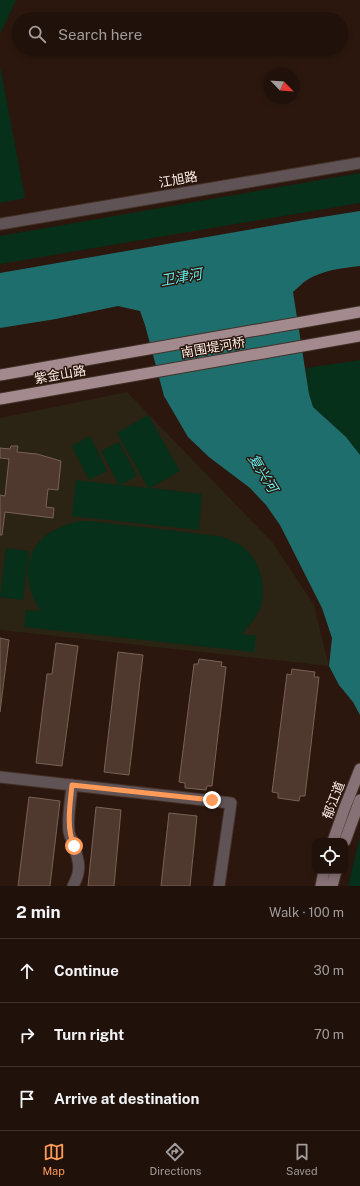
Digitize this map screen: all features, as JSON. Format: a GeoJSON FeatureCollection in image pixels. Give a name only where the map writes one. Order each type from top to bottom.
{"type":"FeatureCollection","features":[{"type":"Feature","properties":{"kind":"main road","name":"南围堤河桥"},"geometry":{"type":"LineString","coordinates":[[121,354],[360,312]]}},
{"type":"Feature","properties":{"kind":"main road","name":"南围堤河桥"},"geometry":{"type":"LineString","coordinates":[[124,377],[360,336]]}},
{"type":"Feature","properties":{"kind":"main road","name":"紫金山路"},"geometry":{"type":"LineString","coordinates":[[0,375],[121,354]]}},
{"type":"Feature","properties":{"kind":"main road","name":"紫金山路"},"geometry":{"type":"LineString","coordinates":[[0,399],[124,377]]}},
{"type":"Feature","properties":{"kind":"main road","name":"郁江道"},"geometry":{"type":"LineString","coordinates":[[334,838],[360,769]]}},
{"type":"Feature","properties":{"kind":"main road","name":"郁江道"},"geometry":{"type":"LineString","coordinates":[[346,838],[360,800]]}},
{"type":"Feature","properties":{"kind":"main road"},"geometry":{"type":"LineString","coordinates":[[321,886],[330,875]]}},
{"type":"Feature","properties":{"kind":"street","name":"江旭路"},"geometry":{"type":"LineString","coordinates":[[0,224],[360,163]]}},
{"type":"Feature","properties":{"kind":"street"},"geometry":{"type":"LineString","coordinates":[[0,776],[230,803],[219,886]]}},
{"type":"Feature","properties":{"kind":"street"},"geometry":{"type":"LineString","coordinates":[[72,785],[69,832],[79,862],[79,870],[73,886]]}},
{"type":"Feature","properties":{"kind":"shaded area"},"geometry":{"type":"Polygon","coordinates":[[[127,392],[273,543],[314,605],[329,666],[0,630],[0,418],[127,392]]]}},
{"type":"Feature","properties":{"kind":"green space"},"geometry":{"type":"Polygon","coordinates":[[[0,0],[16,0],[0,34],[0,0]]]}},
{"type":"Feature","properties":{"kind":"green space"},"geometry":{"type":"Polygon","coordinates":[[[0,66],[25,198],[0,203],[0,66]]]}},
{"type":"Feature","properties":{"kind":"green space"},"geometry":{"type":"Polygon","coordinates":[[[360,173],[360,203],[0,264],[0,236],[360,173]]]}},
{"type":"Feature","properties":{"kind":"green space"},"geometry":{"type":"Polygon","coordinates":[[[360,360],[360,455],[346,437],[313,407],[309,394],[306,368],[360,360]]]}},
{"type":"Feature","properties":{"kind":"green space"},"geometry":{"type":"Polygon","coordinates":[[[148,415],[180,471],[150,488],[202,494],[199,530],[72,516],[76,480],[119,485],[101,451],[119,442],[137,476],[120,485],[148,488],[117,433],[148,415]]]}},
{"type":"Feature","properties":{"kind":"green space"},"geometry":{"type":"Polygon","coordinates":[[[90,436],[107,471],[89,480],[72,446],[90,436]]]}},
{"type":"Feature","properties":{"kind":"green space"},"geometry":{"type":"Polygon","coordinates":[[[78,521],[90,521],[218,536],[233,541],[245,549],[256,563],[260,571],[263,589],[261,606],[253,621],[242,634],[256,636],[254,652],[24,627],[26,610],[41,611],[31,593],[29,583],[28,573],[32,554],[37,545],[48,534],[78,521]]]}},
{"type":"Feature","properties":{"kind":"green space"},"geometry":{"type":"Polygon","coordinates":[[[6,548],[29,551],[23,600],[0,597],[6,548]]]}},
{"type":"Feature","properties":{"kind":"green space"},"geometry":{"type":"Polygon","coordinates":[[[360,837],[360,886],[348,886],[360,837]]]}},
{"type":"Feature","properties":{"kind":"water"},"geometry":{"type":"Polygon","coordinates":[[[360,211],[360,266],[320,274],[305,281],[293,292],[309,394],[313,407],[346,437],[360,455],[360,715],[353,702],[339,685],[329,666],[332,638],[322,608],[280,525],[266,505],[250,488],[209,457],[188,437],[164,396],[140,311],[118,306],[56,319],[0,328],[0,273],[360,211]]]}},
{"type":"Feature","properties":{"kind":"building"},"geometry":{"type":"Polygon","coordinates":[[[11,446],[18,446],[17,452],[37,454],[61,461],[58,490],[48,489],[46,507],[54,508],[53,518],[5,512],[2,535],[0,535],[0,495],[5,496],[9,459],[0,458],[0,448],[10,449],[11,446]]]}},
{"type":"Feature","properties":{"kind":"building"},"geometry":{"type":"Polygon","coordinates":[[[0,638],[9,640],[0,712],[0,638]]]}},
{"type":"Feature","properties":{"kind":"building"},"geometry":{"type":"Polygon","coordinates":[[[56,643],[78,646],[62,766],[36,763],[47,674],[52,674],[56,643]]]}},
{"type":"Feature","properties":{"kind":"building"},"geometry":{"type":"Polygon","coordinates":[[[118,652],[143,655],[129,775],[104,772],[118,652]]]}},
{"type":"Feature","properties":{"kind":"building"},"geometry":{"type":"Polygon","coordinates":[[[199,659],[222,662],[221,666],[226,667],[212,786],[207,786],[206,790],[185,788],[185,783],[179,782],[194,664],[198,664],[199,659]]]}},
{"type":"Feature","properties":{"kind":"building"},"geometry":{"type":"Polygon","coordinates":[[[292,669],[315,672],[314,677],[319,677],[305,796],[300,796],[299,801],[278,798],[278,793],[272,792],[287,674],[291,675],[292,669]]]}},
{"type":"Feature","properties":{"kind":"building"},"geometry":{"type":"Polygon","coordinates":[[[29,797],[60,801],[50,886],[18,886],[29,797]]]}},
{"type":"Feature","properties":{"kind":"building"},"geometry":{"type":"Polygon","coordinates":[[[96,807],[121,810],[114,886],[88,886],[96,807]]]}},
{"type":"Feature","properties":{"kind":"building"},"geometry":{"type":"Polygon","coordinates":[[[169,813],[197,816],[190,886],[161,886],[169,813]]]}},
{"type":"Feature","properties":{"kind":"route"},"geometry":{"type":"LineString","coordinates":[[74,846],[69,832],[72,785],[212,800]]}},
{"type":"Feature","properties":{"kind":"water label","name":"卫津河"},"geometry":{"type":"Point","coordinates":[181,277]}},
{"type":"Feature","properties":{"kind":"water label","name":"复兴河"},"geometry":{"type":"Point","coordinates":[263,473]}}]}
